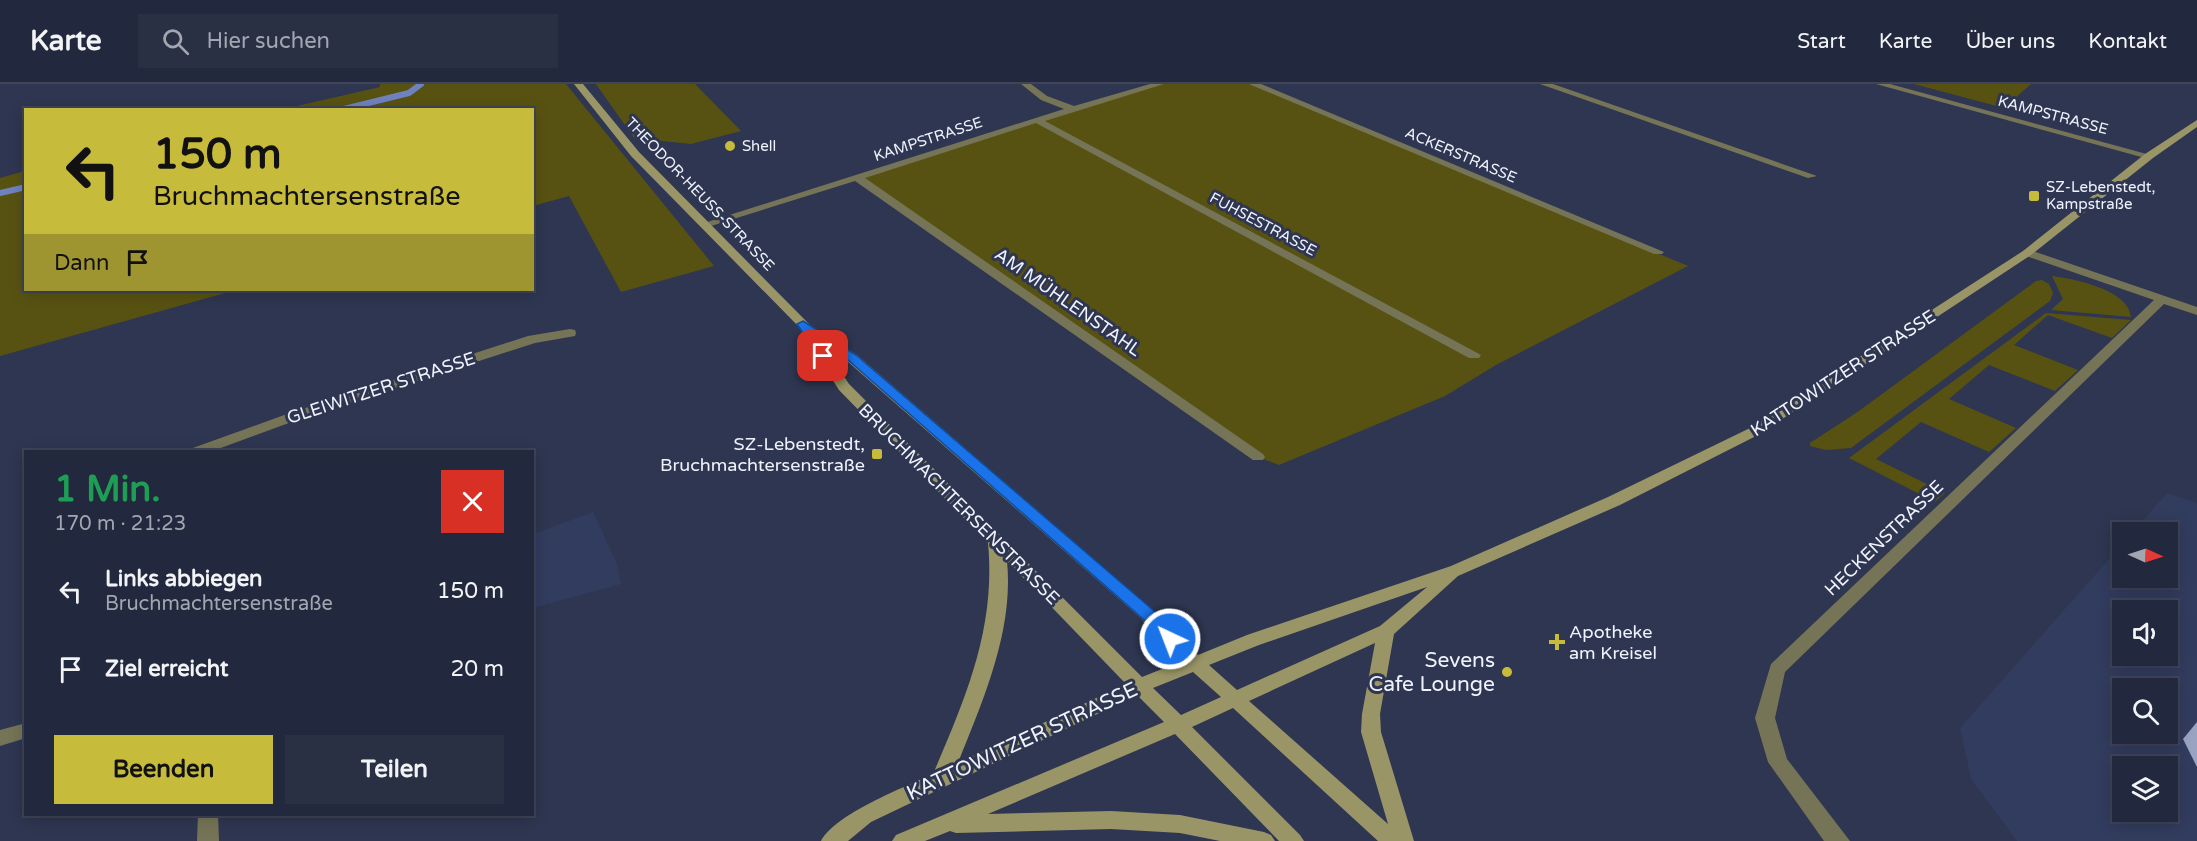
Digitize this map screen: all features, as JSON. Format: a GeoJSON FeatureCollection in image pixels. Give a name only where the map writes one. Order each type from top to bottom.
{"type":"FeatureCollection","features":[{"type":"Feature","properties":{"kind":"street","name":"THEODOR-HEUSS-STRASSE"},"geometry":{"type":"LineString","coordinates":[[578,84],[608,124],[635,154],[707,224],[803,324]]}},
{"type":"Feature","properties":{"kind":"street"},"geometry":{"type":"LineString","coordinates":[[1025,84],[1044,98],[1073,109]]}},
{"type":"Feature","properties":{"kind":"street","name":"KAMPSTRASSE"},"geometry":{"type":"LineString","coordinates":[[707,224],[1037,120],[1160,84]]}},
{"type":"Feature","properties":{"kind":"street","name":"ACKERSTRASSE"},"geometry":{"type":"LineString","coordinates":[[1253,84],[1658,252]]}},
{"type":"Feature","properties":{"kind":"street"},"geometry":{"type":"LineString","coordinates":[[1544,84],[1812,176]]}},
{"type":"Feature","properties":{"kind":"street","name":"KAMPSTRASSE"},"geometry":{"type":"LineString","coordinates":[[1880,84],[2149,156]]}},
{"type":"Feature","properties":{"kind":"street","name":"FUHSESTRASSE"},"geometry":{"type":"LineString","coordinates":[[1037,120],[1474,355]]}},
{"type":"Feature","properties":{"kind":"street","name":"KATTOWITZER STRASSE"},"geometry":{"type":"LineString","coordinates":[[832,841],[864,816],[1139,686],[1253,640],[1457,570],[1614,501],[1753,432],[2027,253],[2149,156],[2197,123]]}},
{"type":"Feature","properties":{"kind":"street","name":"AM MÜHLENSTAHL"},"geometry":{"type":"LineString","coordinates":[[858,178],[1258,456]]}},
{"type":"Feature","properties":{"kind":"street"},"geometry":{"type":"LineString","coordinates":[[2027,253],[2197,311]]}},
{"type":"Feature","properties":{"kind":"street","name":"HECKENSTRASSE"},"geometry":{"type":"LineString","coordinates":[[1839,841],[1831,834],[1778,762],[1765,718],[1777,669],[2161,300]]}},
{"type":"Feature","properties":{"kind":"street","name":"BRUCHMACHTERSENSTRASSE"},"geometry":{"type":"LineString","coordinates":[[803,324],[844,387],[1293,841]]}},
{"type":"Feature","properties":{"kind":"street","name":"BRUCHMACHTERSENSTRASSE"},"geometry":{"type":"LineString","coordinates":[[803,324],[861,365],[1148,614],[1156,626],[1196,664],[1392,841]]}},
{"type":"Feature","properties":{"kind":"street","name":"GLEIWITZER STRASSE"},"geometry":{"type":"LineString","coordinates":[[201,450],[292,417],[533,339],[570,333]]}},
{"type":"Feature","properties":{"kind":"street"},"geometry":{"type":"LineString","coordinates":[[941,779],[974,700],[988,655],[1000,575],[996,540]]}},
{"type":"Feature","properties":{"kind":"street","name":"KATTOWITZER STRASSE"},"geometry":{"type":"LineString","coordinates":[[903,841],[1177,725],[1386,631],[1457,570]]}},
{"type":"Feature","properties":{"kind":"street"},"geometry":{"type":"LineString","coordinates":[[1386,631],[1371,714],[1371,732],[1403,841]]}},
{"type":"Feature","properties":{"kind":"street"},"geometry":{"type":"LineString","coordinates":[[0,738],[24,731]]}},
{"type":"Feature","properties":{"kind":"street"},"geometry":{"type":"LineString","coordinates":[[208,816],[208,841]]}},
{"type":"Feature","properties":{"kind":"street"},"geometry":{"type":"LineString","coordinates":[[947,824],[1111,820],[1180,824],[1264,841]]}},
{"type":"Feature","properties":{"kind":"shaded area"},"geometry":{"type":"Polygon","coordinates":[[[380,84],[566,84],[714,266],[621,292],[569,196],[534,206],[534,108],[288,108],[380,87],[380,84]]]}},
{"type":"Feature","properties":{"kind":"shaded area"},"geometry":{"type":"Polygon","coordinates":[[[596,84],[695,84],[741,131],[691,144],[634,138],[596,84]]]}},
{"type":"Feature","properties":{"kind":"shaded area"},"geometry":{"type":"Polygon","coordinates":[[[1160,84],[1253,84],[1688,266],[1496,365],[1445,396],[1279,465],[1258,457],[859,178],[1160,84]]]}},
{"type":"Feature","properties":{"kind":"shaded area"},"geometry":{"type":"Polygon","coordinates":[[[1914,84],[2031,84],[2004,108],[1914,84]]]}},
{"type":"Feature","properties":{"kind":"shaded area"},"geometry":{"type":"Polygon","coordinates":[[[24,171],[24,291],[232,291],[0,356],[0,178],[24,171]]]}},
{"type":"Feature","properties":{"kind":"shaded area"},"geometry":{"type":"Polygon","coordinates":[[[2052,276],[2099,287],[2120,299],[2128,307],[2131,317],[2051,310],[2063,299],[2052,276]]]}},
{"type":"Feature","properties":{"kind":"shaded area"},"geometry":{"type":"Polygon","coordinates":[[[2042,280],[2049,284],[2053,293],[2050,301],[1851,448],[1826,450],[1810,446],[1810,443],[1859,411],[2036,281],[2042,280]]]}},
{"type":"Feature","properties":{"kind":"shaded area"},"geometry":{"type":"Polygon","coordinates":[[[2046,313],[2131,320],[2112,338],[2048,315],[2014,345],[2078,370],[2055,391],[1989,365],[1949,399],[2016,428],[1989,452],[1921,422],[1876,459],[1945,493],[1935,502],[1849,458],[2046,313]]]}},
{"type":"Feature","properties":{"kind":"shaded area"},"geometry":{"type":"Polygon","coordinates":[[[2167,493],[2197,503],[2197,841],[2017,841],[1971,779],[1960,728],[2112,555],[2112,588],[2178,588],[2178,522],[2142,522],[2167,493]]]}},
{"type":"Feature","properties":{"kind":"shaded area"},"geometry":{"type":"Polygon","coordinates":[[[593,512],[617,564],[621,584],[534,608],[534,534],[593,512]]]}},
{"type":"Feature","properties":{"kind":"waterway"},"geometry":{"type":"LineString","coordinates":[[348,108],[409,93],[421,84]]}},
{"type":"Feature","properties":{"kind":"waterway"},"geometry":{"type":"LineString","coordinates":[[0,193],[24,187]]}},
{"type":"Feature","properties":{"kind":"place","name":"Shell"},"geometry":{"type":"Point","coordinates":[730,146]}},
{"type":"Feature","properties":{"kind":"place","name":"SZ-Lebenstedt, Kampstraße"},"geometry":{"type":"Point","coordinates":[2034,196]}},
{"type":"Feature","properties":{"kind":"place","name":"SZ-Lebenstedt, Bruchmachtersenstraße"},"geometry":{"type":"Point","coordinates":[877,454]}},
{"type":"Feature","properties":{"kind":"place","name":"Apotheke am Kreisel"},"geometry":{"type":"Point","coordinates":[1557,642]}},
{"type":"Feature","properties":{"kind":"place","name":"Sevens Cafe Lounge"},"geometry":{"type":"Point","coordinates":[1507,672]}},
{"type":"Feature","properties":{"kind":"route"},"geometry":{"type":"LineString","coordinates":[[823,356],[803,324],[852,358],[1148,614],[1156,626],[1170,639]]}}]}
